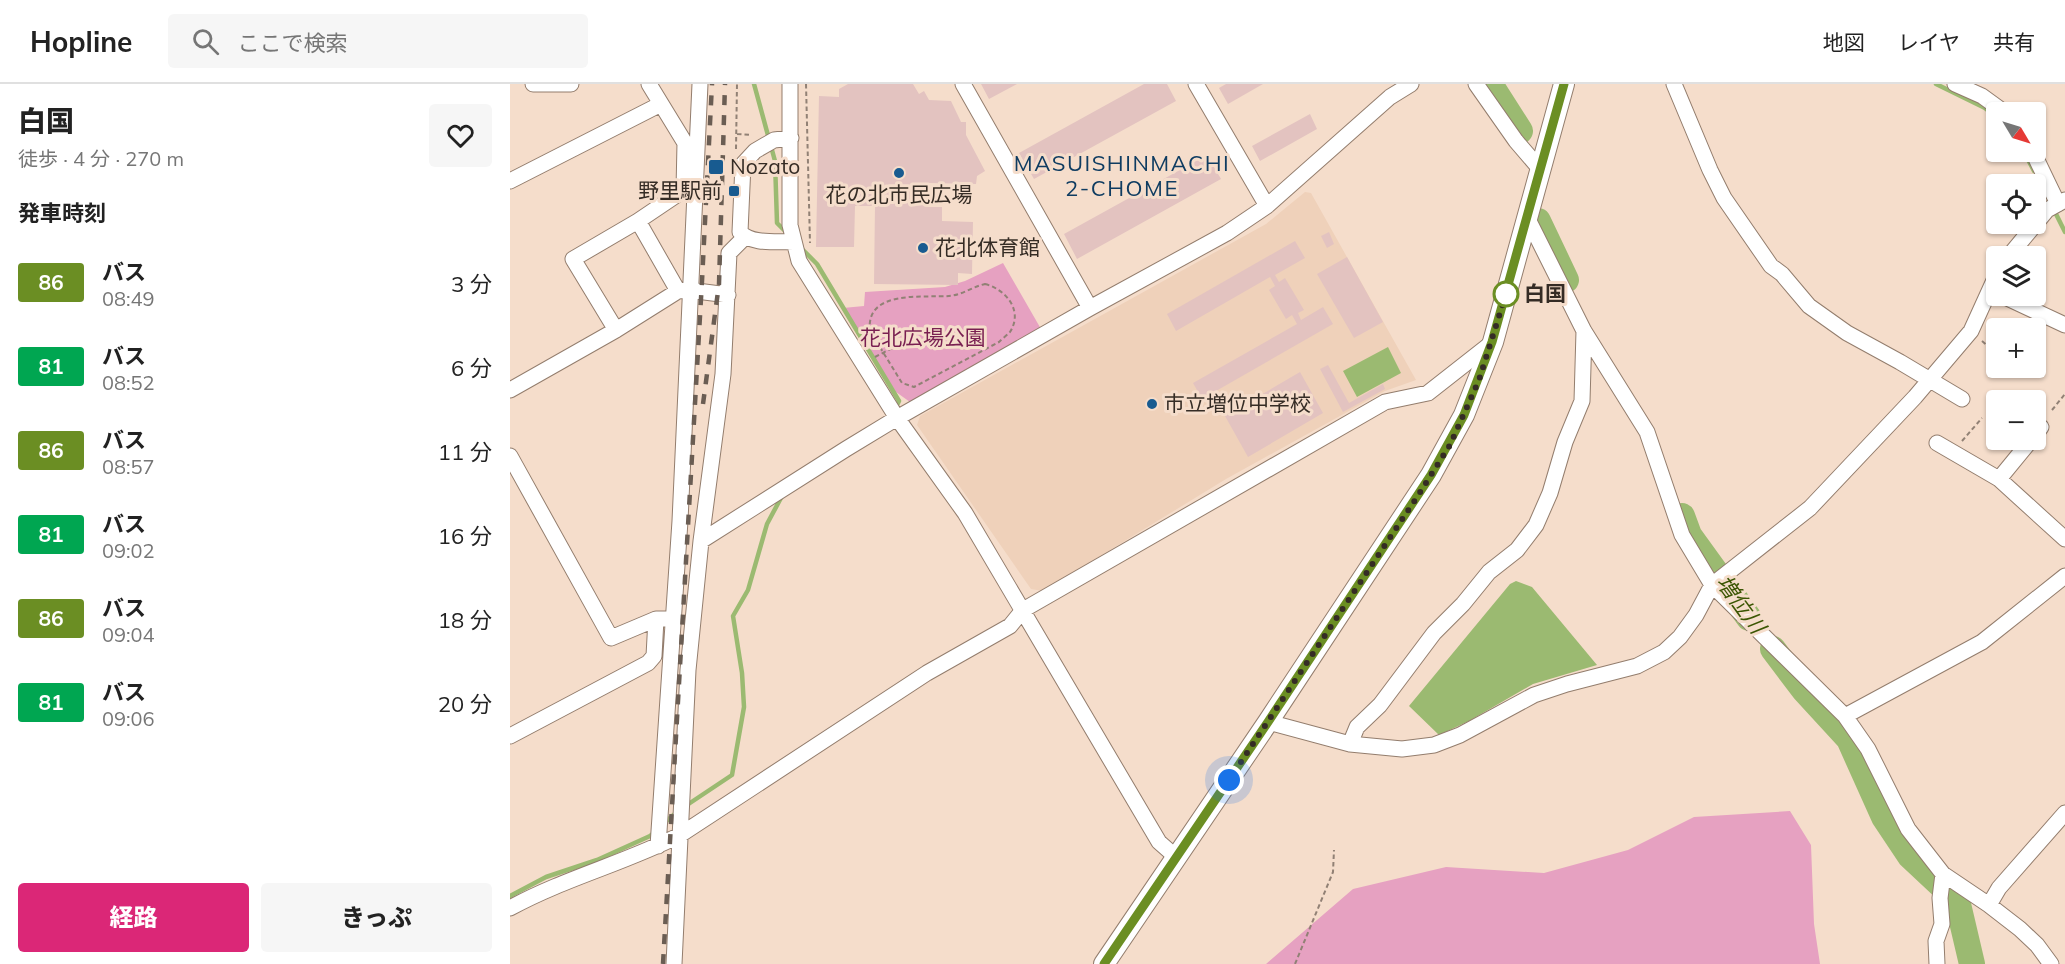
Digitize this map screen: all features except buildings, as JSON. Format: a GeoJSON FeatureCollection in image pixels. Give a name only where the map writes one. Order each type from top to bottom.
{"type":"FeatureCollection","features":[{"type":"Feature","properties":{"kind":"main road"},"geometry":{"type":"LineString","coordinates":[[1104,964],[1268,722],[1450,445],[1479,380],[1492,342],[1564,84]]}},
{"type":"Feature","properties":{"kind":"street"},"geometry":{"type":"LineString","coordinates":[[533,84],[571,84]]}},
{"type":"Feature","properties":{"kind":"street"},"geometry":{"type":"LineString","coordinates":[[649,84],[686,143],[690,188]]}},
{"type":"Feature","properties":{"kind":"street"},"geometry":{"type":"LineString","coordinates":[[658,846],[680,521],[684,290],[690,188],[700,84]]}},
{"type":"Feature","properties":{"kind":"street"},"geometry":{"type":"LineString","coordinates":[[790,84],[790,225],[799,261],[897,418],[965,513],[1159,842],[1176,857]]}},
{"type":"Feature","properties":{"kind":"street"},"geometry":{"type":"LineString","coordinates":[[963,84],[1090,308]]}},
{"type":"Feature","properties":{"kind":"street"},"geometry":{"type":"LineString","coordinates":[[1196,84],[1267,206]]}},
{"type":"Feature","properties":{"kind":"street"},"geometry":{"type":"LineString","coordinates":[[701,541],[897,418],[1227,232],[1267,206],[1390,97],[1411,84]]}},
{"type":"Feature","properties":{"kind":"street"},"geometry":{"type":"LineString","coordinates":[[1476,84],[1516,141],[1540,170]]}},
{"type":"Feature","properties":{"kind":"street"},"geometry":{"type":"LineString","coordinates":[[1674,84],[1710,170],[1725,198],[1771,266],[1782,274],[1809,306],[1847,333],[1962,399]]}},
{"type":"Feature","properties":{"kind":"street"},"geometry":{"type":"LineString","coordinates":[[1955,84],[1990,102]]}},
{"type":"Feature","properties":{"kind":"street"},"geometry":{"type":"LineString","coordinates":[[510,180],[661,104]]}},
{"type":"Feature","properties":{"kind":"street"},"geometry":{"type":"LineString","coordinates":[[791,138],[774,140],[754,151],[742,164],[740,232],[745,237],[794,242]]}},
{"type":"Feature","properties":{"kind":"street"},"geometry":{"type":"LineString","coordinates":[[2018,246],[2057,205],[2037,162]]}},
{"type":"Feature","properties":{"kind":"street"},"geometry":{"type":"LineString","coordinates":[[616,330],[573,259],[690,188]]}},
{"type":"Feature","properties":{"kind":"street"},"geometry":{"type":"LineString","coordinates":[[1527,217],[1584,331],[1647,432],[1682,535],[1712,585],[1845,716],[1868,748],[1908,829],[1943,874],[1989,905],[2037,945],[2051,964]]}},
{"type":"Feature","properties":{"kind":"street"},"geometry":{"type":"LineString","coordinates":[[638,221],[684,290]]}},
{"type":"Feature","properties":{"kind":"street"},"geometry":{"type":"LineString","coordinates":[[674,964],[688,670],[701,541],[723,374],[729,253],[745,237]]}},
{"type":"Feature","properties":{"kind":"street"},"geometry":{"type":"LineString","coordinates":[[510,390],[684,290],[728,295]]}},
{"type":"Feature","properties":{"kind":"street"},"geometry":{"type":"LineString","coordinates":[[1268,722],[1350,744],[1402,749],[1434,745],[1460,735],[1534,695],[1637,666],[1664,652],[1680,637],[1696,615],[1712,585],[1810,508],[1929,380],[1971,331],[1986,305]]}},
{"type":"Feature","properties":{"kind":"street"},"geometry":{"type":"LineString","coordinates":[[2030,306],[2065,325]]}},
{"type":"Feature","properties":{"kind":"street"},"geometry":{"type":"LineString","coordinates":[[1350,744],[1358,727],[1380,705],[1434,633],[1463,604],[1489,572],[1517,550],[1536,525],[1550,493],[1565,442],[1582,401],[1584,331]]}},
{"type":"Feature","properties":{"kind":"street"},"geometry":{"type":"LineString","coordinates":[[510,908],[563,882],[658,846],[680,835],[927,673],[1010,626],[1023,610],[1385,402],[1428,393],[1492,342]]}},
{"type":"Feature","properties":{"kind":"street"},"geometry":{"type":"LineString","coordinates":[[1937,443],[1999,478],[2065,539]]}},
{"type":"Feature","properties":{"kind":"street"},"geometry":{"type":"LineString","coordinates":[[1999,478],[2023,450]]}},
{"type":"Feature","properties":{"kind":"street"},"geometry":{"type":"LineString","coordinates":[[510,456],[611,638],[656,619],[672,619]]}},
{"type":"Feature","properties":{"kind":"street"},"geometry":{"type":"LineString","coordinates":[[1845,716],[1982,642],[2065,576]]}},
{"type":"Feature","properties":{"kind":"street"},"geometry":{"type":"LineString","coordinates":[[510,736],[648,663],[654,656],[656,619]]}},
{"type":"Feature","properties":{"kind":"street"},"geometry":{"type":"LineString","coordinates":[[1989,905],[1999,888],[2065,813]]}},
{"type":"Feature","properties":{"kind":"street"},"geometry":{"type":"LineString","coordinates":[[1937,964],[1936,940],[1941,924],[1940,898],[1943,874]]}},
{"type":"Feature","properties":{"kind":"path"},"geometry":{"type":"LineString","coordinates":[[737,84],[736,134],[758,135]]}},
{"type":"Feature","properties":{"kind":"path"},"geometry":{"type":"LineString","coordinates":[[806,84],[810,246]]}},
{"type":"Feature","properties":{"kind":"path"},"geometry":{"type":"LineString","coordinates":[[985,284],[1005,292],[1011,300],[1014,322],[1010,332],[999,342],[914,387],[902,383],[883,353],[870,331],[869,322],[872,316],[889,301],[907,296],[951,296],[985,284]]}},
{"type":"Feature","properties":{"kind":"path"},"geometry":{"type":"LineString","coordinates":[[1971,331],[1986,344]]}},
{"type":"Feature","properties":{"kind":"path"},"geometry":{"type":"LineString","coordinates":[[873,359],[900,344]]}},
{"type":"Feature","properties":{"kind":"path"},"geometry":{"type":"LineString","coordinates":[[2052,410],[2065,394]]}},
{"type":"Feature","properties":{"kind":"path"},"geometry":{"type":"LineString","coordinates":[[1953,452],[1982,418]]}},
{"type":"Feature","properties":{"kind":"path"},"geometry":{"type":"LineString","coordinates":[[1295,964],[1333,872],[1334,850]]}},
{"type":"Feature","properties":{"kind":"shaded area","name":"市立増位中学校"},"geometry":{"type":"Polygon","coordinates":[[[1305,192],[1311,193],[1416,380],[1385,391],[1226,479],[1043,591],[1031,589],[917,425],[920,416],[1266,224],[1305,192]]]}},
{"type":"Feature","properties":{"kind":"shaded area"},"geometry":{"type":"Polygon","coordinates":[[[1388,347],[1401,373],[1357,397],[1343,371],[1388,347]]]}},
{"type":"Feature","properties":{"kind":"shaded area"},"geometry":{"type":"Polygon","coordinates":[[[1516,581],[1532,587],[1597,665],[1533,684],[1469,721],[1439,735],[1409,706],[1510,584],[1516,581]]]}},
{"type":"Feature","properties":{"kind":"green space","name":"花北広場公園"},"geometry":{"type":"Polygon","coordinates":[[[1003,263],[1041,329],[910,402],[896,392],[843,308],[864,306],[865,292],[945,287],[965,281],[1003,263]]]}},
{"type":"Feature","properties":{"kind":"green space"},"geometry":{"type":"Polygon","coordinates":[[[1790,811],[1811,845],[1814,924],[1820,964],[1266,964],[1353,889],[1446,867],[1544,873],[1628,850],[1694,817],[1790,811]]]}},
{"type":"Feature","properties":{"kind":"waterway"},"geometry":{"type":"LineString","coordinates":[[754,84],[775,161],[777,223],[786,232]]}},
{"type":"Feature","properties":{"kind":"waterway"},"geometry":{"type":"LineString","coordinates":[[1490,84],[1520,131]]}},
{"type":"Feature","properties":{"kind":"waterway"},"geometry":{"type":"LineString","coordinates":[[1936,84],[1986,109]]}},
{"type":"Feature","properties":{"kind":"waterway"},"geometry":{"type":"LineString","coordinates":[[2029,162],[2034,171]]}},
{"type":"Feature","properties":{"kind":"waterway"},"geometry":{"type":"LineString","coordinates":[[2054,210],[2065,232]]}},
{"type":"Feature","properties":{"kind":"waterway","name":"増位川"},"geometry":{"type":"LineString","coordinates":[[1538,221],[1566,280]]}},
{"type":"Feature","properties":{"kind":"waterway"},"geometry":{"type":"LineString","coordinates":[[800,247],[817,264],[899,401],[895,409]]}},
{"type":"Feature","properties":{"kind":"waterway"},"geometry":{"type":"LineString","coordinates":[[684,807],[732,775],[744,707],[742,673],[733,616],[748,590],[767,524],[782,496]]}},
{"type":"Feature","properties":{"kind":"waterway","name":"増位川"},"geometry":{"type":"LineString","coordinates":[[1682,516],[1689,535],[1749,618]]}},
{"type":"Feature","properties":{"kind":"waterway","name":"増位川"},"geometry":{"type":"LineString","coordinates":[[1773,649],[1804,690],[1849,739],[1884,817],[1910,856],[1957,900],[1972,964]]}},
{"type":"Feature","properties":{"kind":"waterway"},"geometry":{"type":"LineString","coordinates":[[663,824],[677,812]]}},
{"type":"Feature","properties":{"kind":"waterway"},"geometry":{"type":"LineString","coordinates":[[510,896],[546,877],[597,860],[655,832]]}},
{"type":"Feature","properties":{"kind":"railway"},"geometry":{"type":"LineString","coordinates":[[663,964],[712,84]]}},
{"type":"Feature","properties":{"kind":"railway"},"geometry":{"type":"LineString","coordinates":[[703,404],[719,284],[725,84]]}},
{"type":"Feature","properties":{"kind":"bus line","name":"86"},"geometry":{"type":"LineString","coordinates":[[1104,964],[1268,722],[1450,445],[1479,380],[1492,342],[1564,84]]}},
{"type":"Feature","properties":{"kind":"place","name":"Nozato"},"geometry":{"type":"Point","coordinates":[716,167]}},
{"type":"Feature","properties":{"kind":"place","name":"花の北市民広場"},"geometry":{"type":"Point","coordinates":[899,173]}},
{"type":"Feature","properties":{"kind":"place","name":"野里駅前"},"geometry":{"type":"Point","coordinates":[734,191]}},
{"type":"Feature","properties":{"kind":"place","name":"花北体育館"},"geometry":{"type":"Point","coordinates":[923,248]}},
{"type":"Feature","properties":{"kind":"place","name":"白国"},"geometry":{"type":"Point","coordinates":[1506,294]}},
{"type":"Feature","properties":{"kind":"place","name":"市立増位中学校"},"geometry":{"type":"Point","coordinates":[1152,404]}},
{"type":"Feature","properties":{"kind":"district","name":"MASUISHINMACHI 2-CHOME"},"geometry":{"type":"Point","coordinates":[1122,176]}},
{"type":"Feature","properties":{"kind":"route"},"geometry":{"type":"LineString","coordinates":[[1229,780],[1450,445],[1479,380],[1506,294]]}}]}
